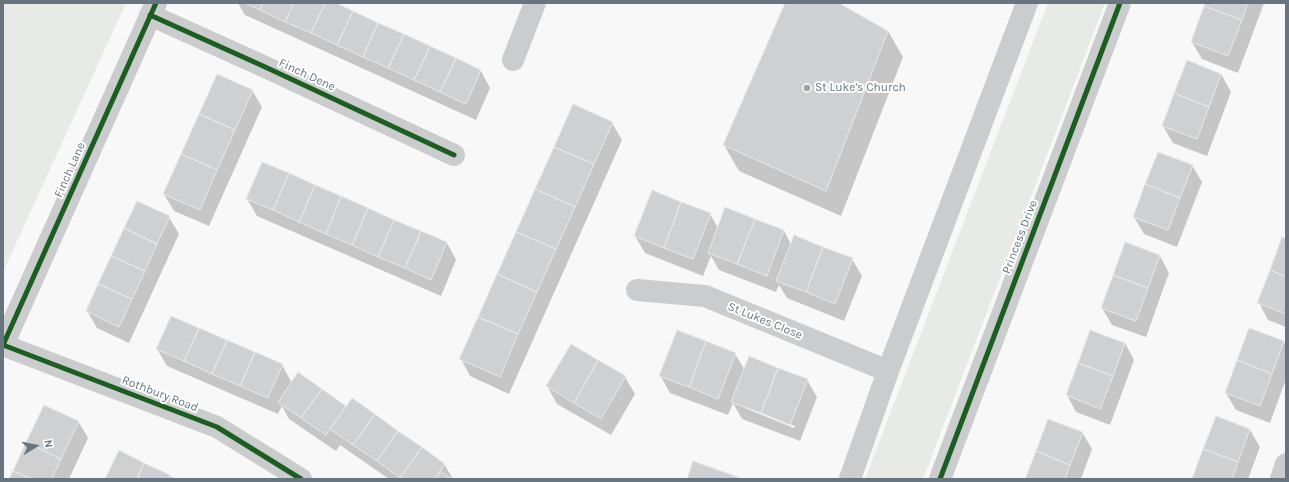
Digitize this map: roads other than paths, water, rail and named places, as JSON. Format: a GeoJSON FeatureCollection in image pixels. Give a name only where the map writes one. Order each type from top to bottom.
{"type":"FeatureCollection","features":[{"type":"Feature","properties":{"kind":"street"},"geometry":{"type":"LineString","coordinates":[[513,60],[535,3]]}},
{"type":"Feature","properties":{"kind":"street"},"geometry":{"type":"LineString","coordinates":[[850,479],[888,371],[1027,3]]}},
{"type":"Feature","properties":{"kind":"street","name":"Princess Drive"},"geometry":{"type":"LineString","coordinates":[[940,479],[1120,3]]}},
{"type":"Feature","properties":{"kind":"street","name":"Finch Dene"},"geometry":{"type":"LineString","coordinates":[[153,9],[263,66],[454,155]]}},
{"type":"Feature","properties":{"kind":"street","name":"Finch Lane"},"geometry":{"type":"LineString","coordinates":[[3,345],[153,9]]}},
{"type":"Feature","properties":{"kind":"street","name":"St Lukes Close"},"geometry":{"type":"LineString","coordinates":[[637,290],[705,296],[888,371]]}},
{"type":"Feature","properties":{"kind":"street","name":"Rothbury Road"},"geometry":{"type":"LineString","coordinates":[[3,345],[217,427],[301,479]]}},
{"type":"Feature","properties":{"kind":"street"},"geometry":{"type":"LineString","coordinates":[[1280,479],[1286,464]]}},
{"type":"Feature","properties":{"kind":"place","name":"St Luke's Church"},"geometry":{"type":"Point","coordinates":[807,88]}}]}
